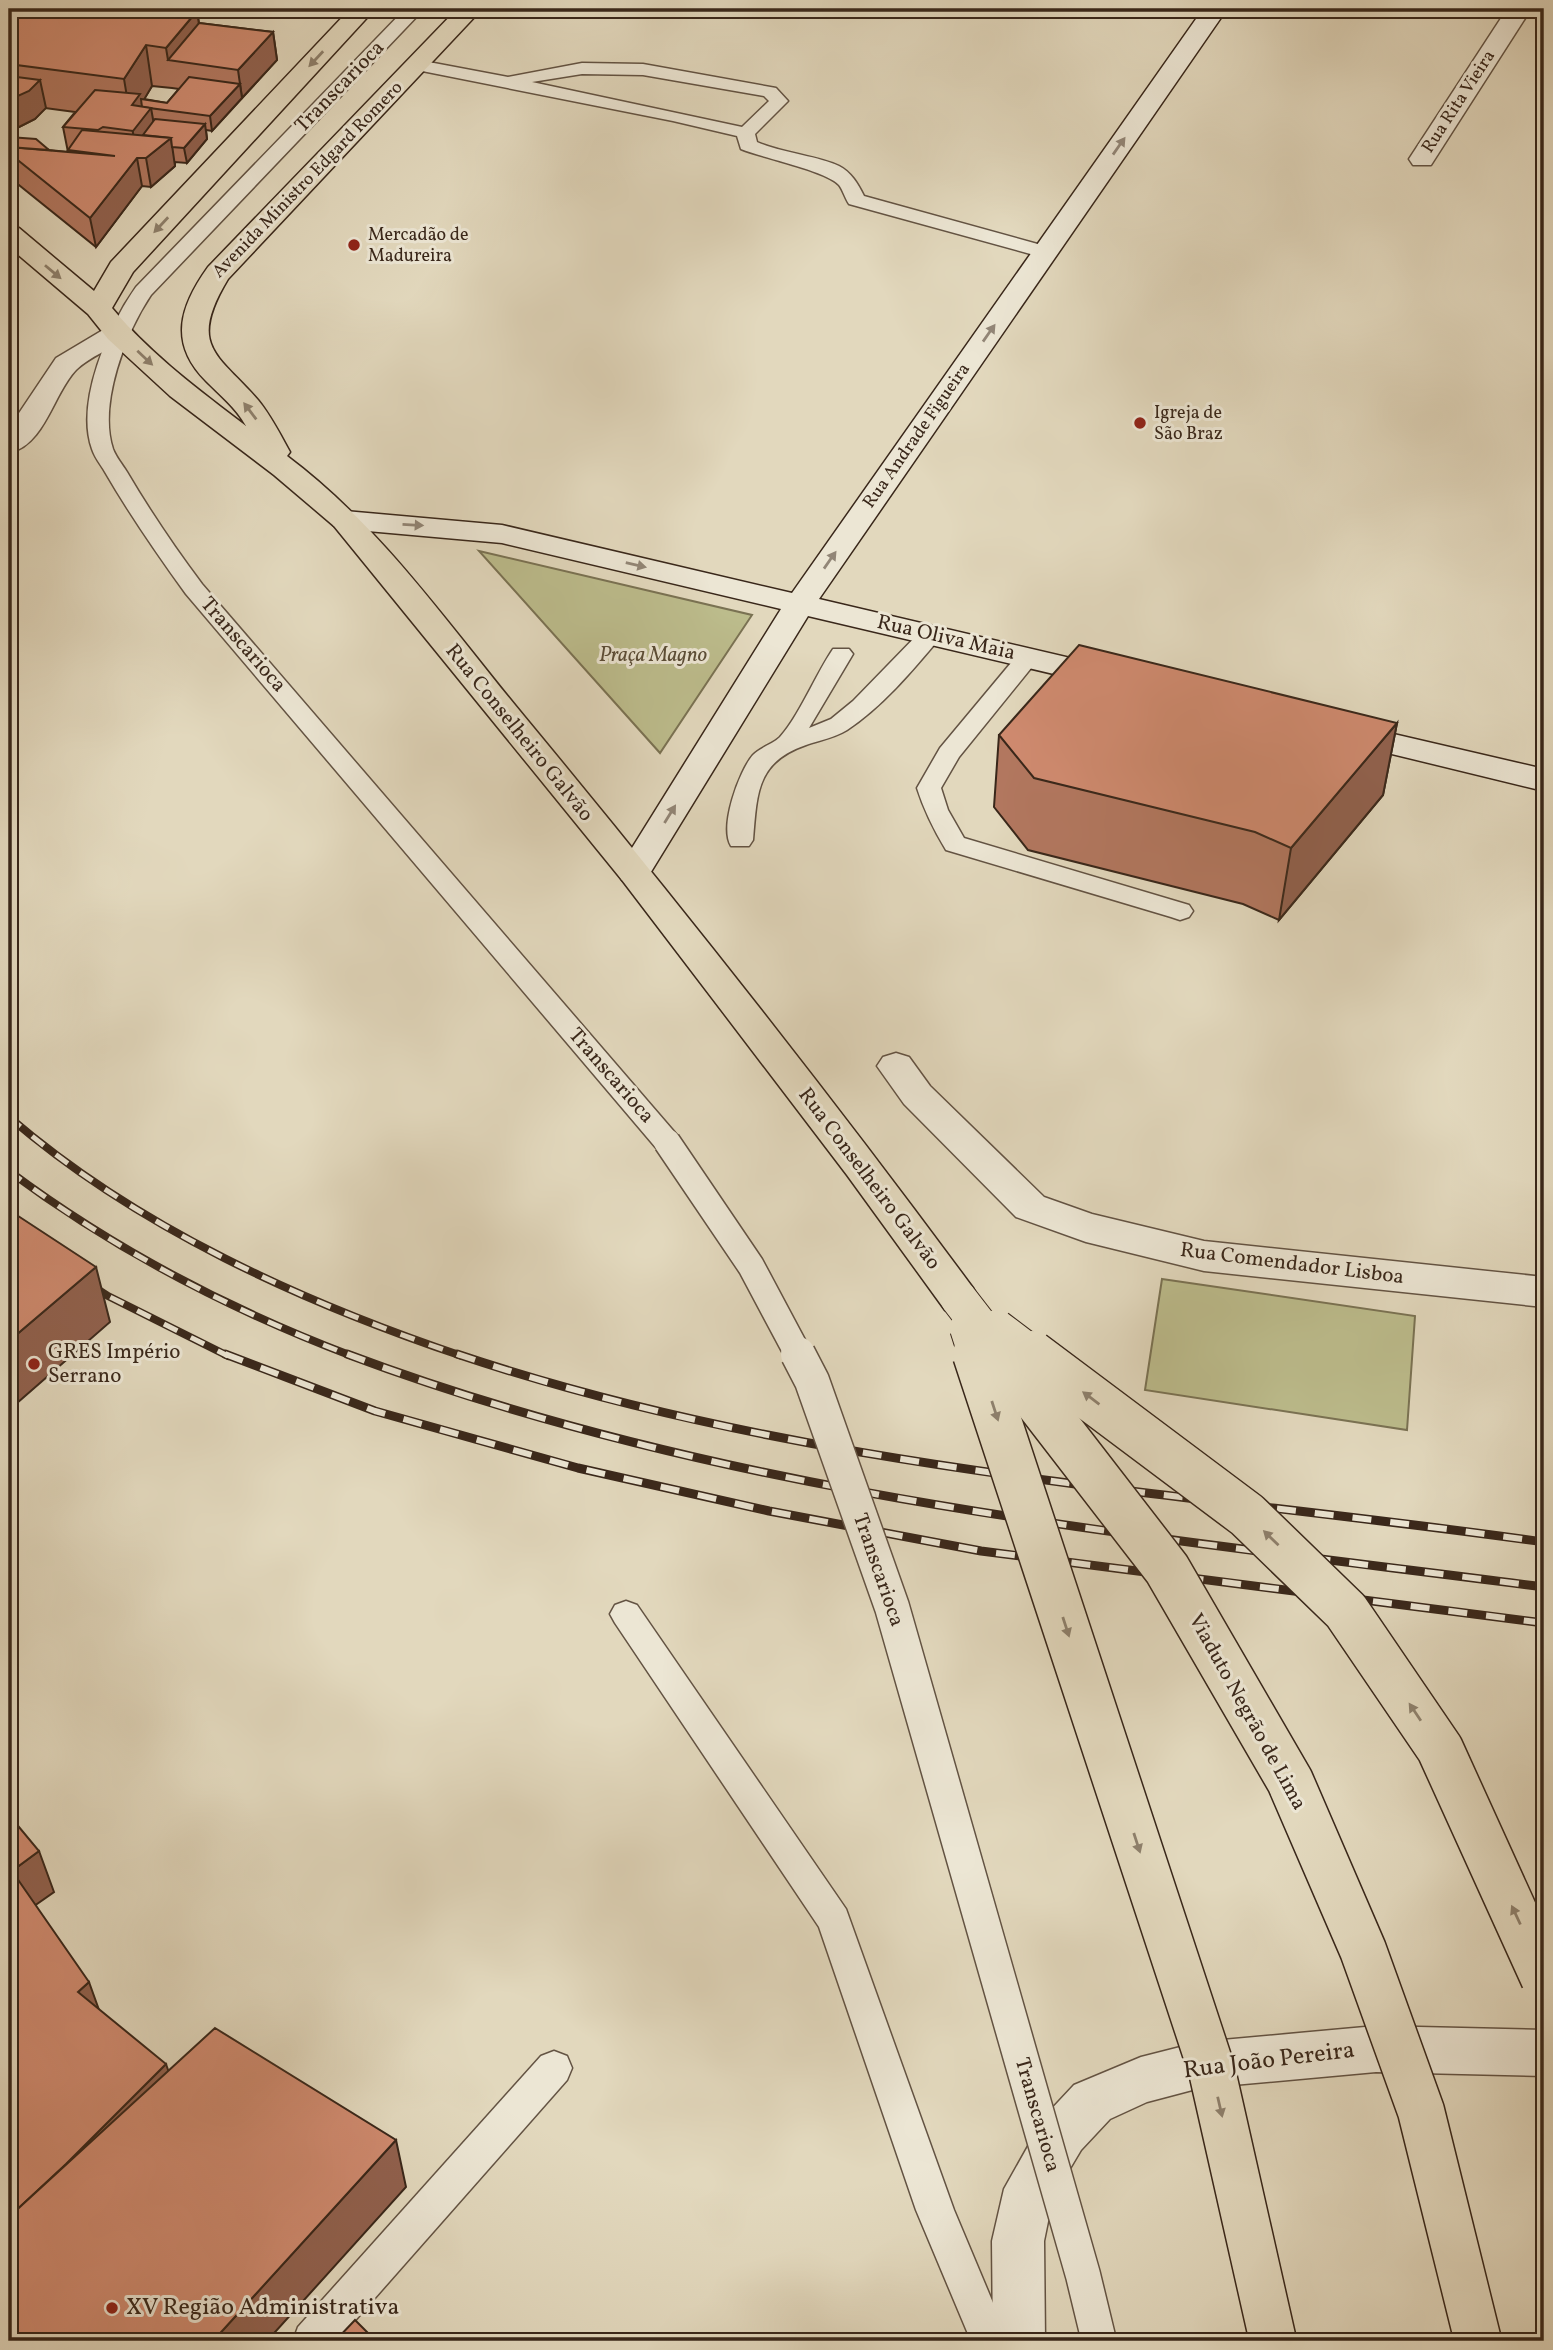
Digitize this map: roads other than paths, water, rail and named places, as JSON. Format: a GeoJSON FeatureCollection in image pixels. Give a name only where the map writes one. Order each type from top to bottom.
{"type":"FeatureCollection","features":[{"type":"Feature","properties":{"kind":"main road"},"geometry":{"type":"LineString","coordinates":[[98,308],[121,268],[363,9]]}},
{"type":"Feature","properties":{"kind":"main road","name":"Avenida Ministro Edgard Romero"},"geometry":{"type":"LineString","coordinates":[[285,469],[251,410],[202,359],[194,345],[194,327],[206,291],[218,273],[470,9]]}},
{"type":"Feature","properties":{"kind":"main road","name":"Rua Andrade Figueira"},"geometry":{"type":"LineString","coordinates":[[634,872],[800,603],[1214,9]]}},
{"type":"Feature","properties":{"kind":"main road","name":"Rua Rita Vieira"},"geometry":{"type":"LineString","coordinates":[[1422,159],[1519,9]]}},
{"type":"Feature","properties":{"kind":"main road","name":"Rua Conselheiro Galvão"},"geometry":{"type":"LineString","coordinates":[[9,234],[98,308],[118,333],[180,390],[285,469],[345,520],[634,872],[861,1165],[959,1299]]}},
{"type":"Feature","properties":{"kind":"main road"},"geometry":{"type":"LineString","coordinates":[[9,444],[26,427],[66,364],[118,333]]}},
{"type":"Feature","properties":{"kind":"main road","name":"Rua Oliva Maia"},"geometry":{"type":"LineString","coordinates":[[345,520],[502,534],[1136,683]]}},
{"type":"Feature","properties":{"kind":"main road"},"geometry":{"type":"LineString","coordinates":[[1313,725],[1544,780]]}},
{"type":"Feature","properties":{"kind":"main road","name":"Rua Comendador Lisboa"},"geometry":{"type":"LineString","coordinates":[[896,1066],[917,1095],[1030,1207],[1086,1227],[1204,1256],[1544,1292]]}},
{"type":"Feature","properties":{"kind":"main road"},"geometry":{"type":"LineString","coordinates":[[959,1299],[1247,1515],[1346,1611],[1440,1749],[1544,1978]]}},
{"type":"Feature","properties":{"kind":"main road"},"geometry":{"type":"LineString","coordinates":[[959,1299],[1212,2071],[1273,2341]]}},
{"type":"Feature","properties":{"kind":"main road","name":"Viaduto Negrão de Lima"},"geometry":{"type":"LineString","coordinates":[[959,1299],[1167,1569],[1290,1781],[1363,1950],[1421,2111],[1478,2341]]}},
{"type":"Feature","properties":{"kind":"main road","name":"Rua João Pereira"},"geometry":{"type":"LineString","coordinates":[[1019,2341],[1018,2241],[1029,2189],[1063,2133],[1092,2102],[1142,2080],[1200,2065],[1376,2049],[1544,2053]]}},
{"type":"Feature","properties":{"kind":"lane","name":"Transcarioca"},"geometry":{"type":"LineString","coordinates":[[415,9],[143,291],[118,333],[102,395],[101,446],[134,506],[194,589],[667,1142],[751,1266],[816,1394],[892,1607],[1083,2275],[1098,2341]]}},
{"type":"Feature","properties":{"kind":"lane"},"geometry":{"type":"LineString","coordinates":[[418,65],[745,133]]}},
{"type":"Feature","properties":{"kind":"lane"},"geometry":{"type":"LineString","coordinates":[[505,82],[552,71],[615,66],[770,92],[779,101],[745,133]]}},
{"type":"Feature","properties":{"kind":"lane"},"geometry":{"type":"LineString","coordinates":[[745,133],[748,145],[774,156],[832,170],[847,182],[856,200],[1045,252]]}},
{"type":"Feature","properties":{"kind":"lane"},"geometry":{"type":"LineString","coordinates":[[740,840],[749,774],[763,757],[789,742],[838,725],[911,657],[931,634]]}},
{"type":"Feature","properties":{"kind":"lane"},"geometry":{"type":"LineString","coordinates":[[789,742],[841,654]]}},
{"type":"Feature","properties":{"kind":"lane"},"geometry":{"type":"LineString","coordinates":[[1027,657],[949,753],[929,788],[936,810],[955,844],[1180,911]]}},
{"type":"Feature","properties":{"kind":"lane"},"geometry":{"type":"LineString","coordinates":[[626,1614],[834,1920],[935,2210],[990,2341]]}},
{"type":"Feature","properties":{"kind":"lane"},"geometry":{"type":"LineString","coordinates":[[312,2341],[554,2068]]}},
{"type":"Feature","properties":{"kind":"railway"},"geometry":{"type":"LineString","coordinates":[[9,1117],[112,1194],[224,1258],[342,1311],[462,1356]]}},
{"type":"Feature","properties":{"kind":"railway"},"geometry":{"type":"LineString","coordinates":[[9,1171],[90,1227],[174,1276],[261,1318],[352,1356]]}},
{"type":"Feature","properties":{"kind":"railway"},"geometry":{"type":"LineString","coordinates":[[85,1281],[108,1296],[228,1356]]}},
{"type":"Feature","properties":{"kind":"railway"},"geometry":{"type":"LineString","coordinates":[[225,1354],[375,1411],[578,1468],[769,1511],[981,1551],[1544,1623]]}},
{"type":"Feature","properties":{"kind":"railway"},"geometry":{"type":"LineString","coordinates":[[347,1354],[492,1403],[639,1444],[788,1477],[938,1505],[1089,1528],[1544,1587]]}},
{"type":"Feature","properties":{"kind":"railway"},"geometry":{"type":"LineString","coordinates":[[457,1354],[590,1394],[724,1426],[859,1452],[996,1473],[1544,1542]]}},
{"type":"Feature","properties":{"kind":"place","name":"Mercadão de Madureira"},"geometry":{"type":"Point","coordinates":[354,245]}},
{"type":"Feature","properties":{"kind":"place","name":"Igreja de São Braz"},"geometry":{"type":"Point","coordinates":[1140,423]}},
{"type":"Feature","properties":{"kind":"place","name":"GRES Império Serrano"},"geometry":{"type":"Point","coordinates":[34,1364]}},
{"type":"Feature","properties":{"kind":"place","name":"XV Região Administrativa"},"geometry":{"type":"Point","coordinates":[112,2308]}},
{"type":"Feature","properties":{"kind":"park label","name":"Praça Magno"},"geometry":{"type":"Point","coordinates":[653,655]}}]}
